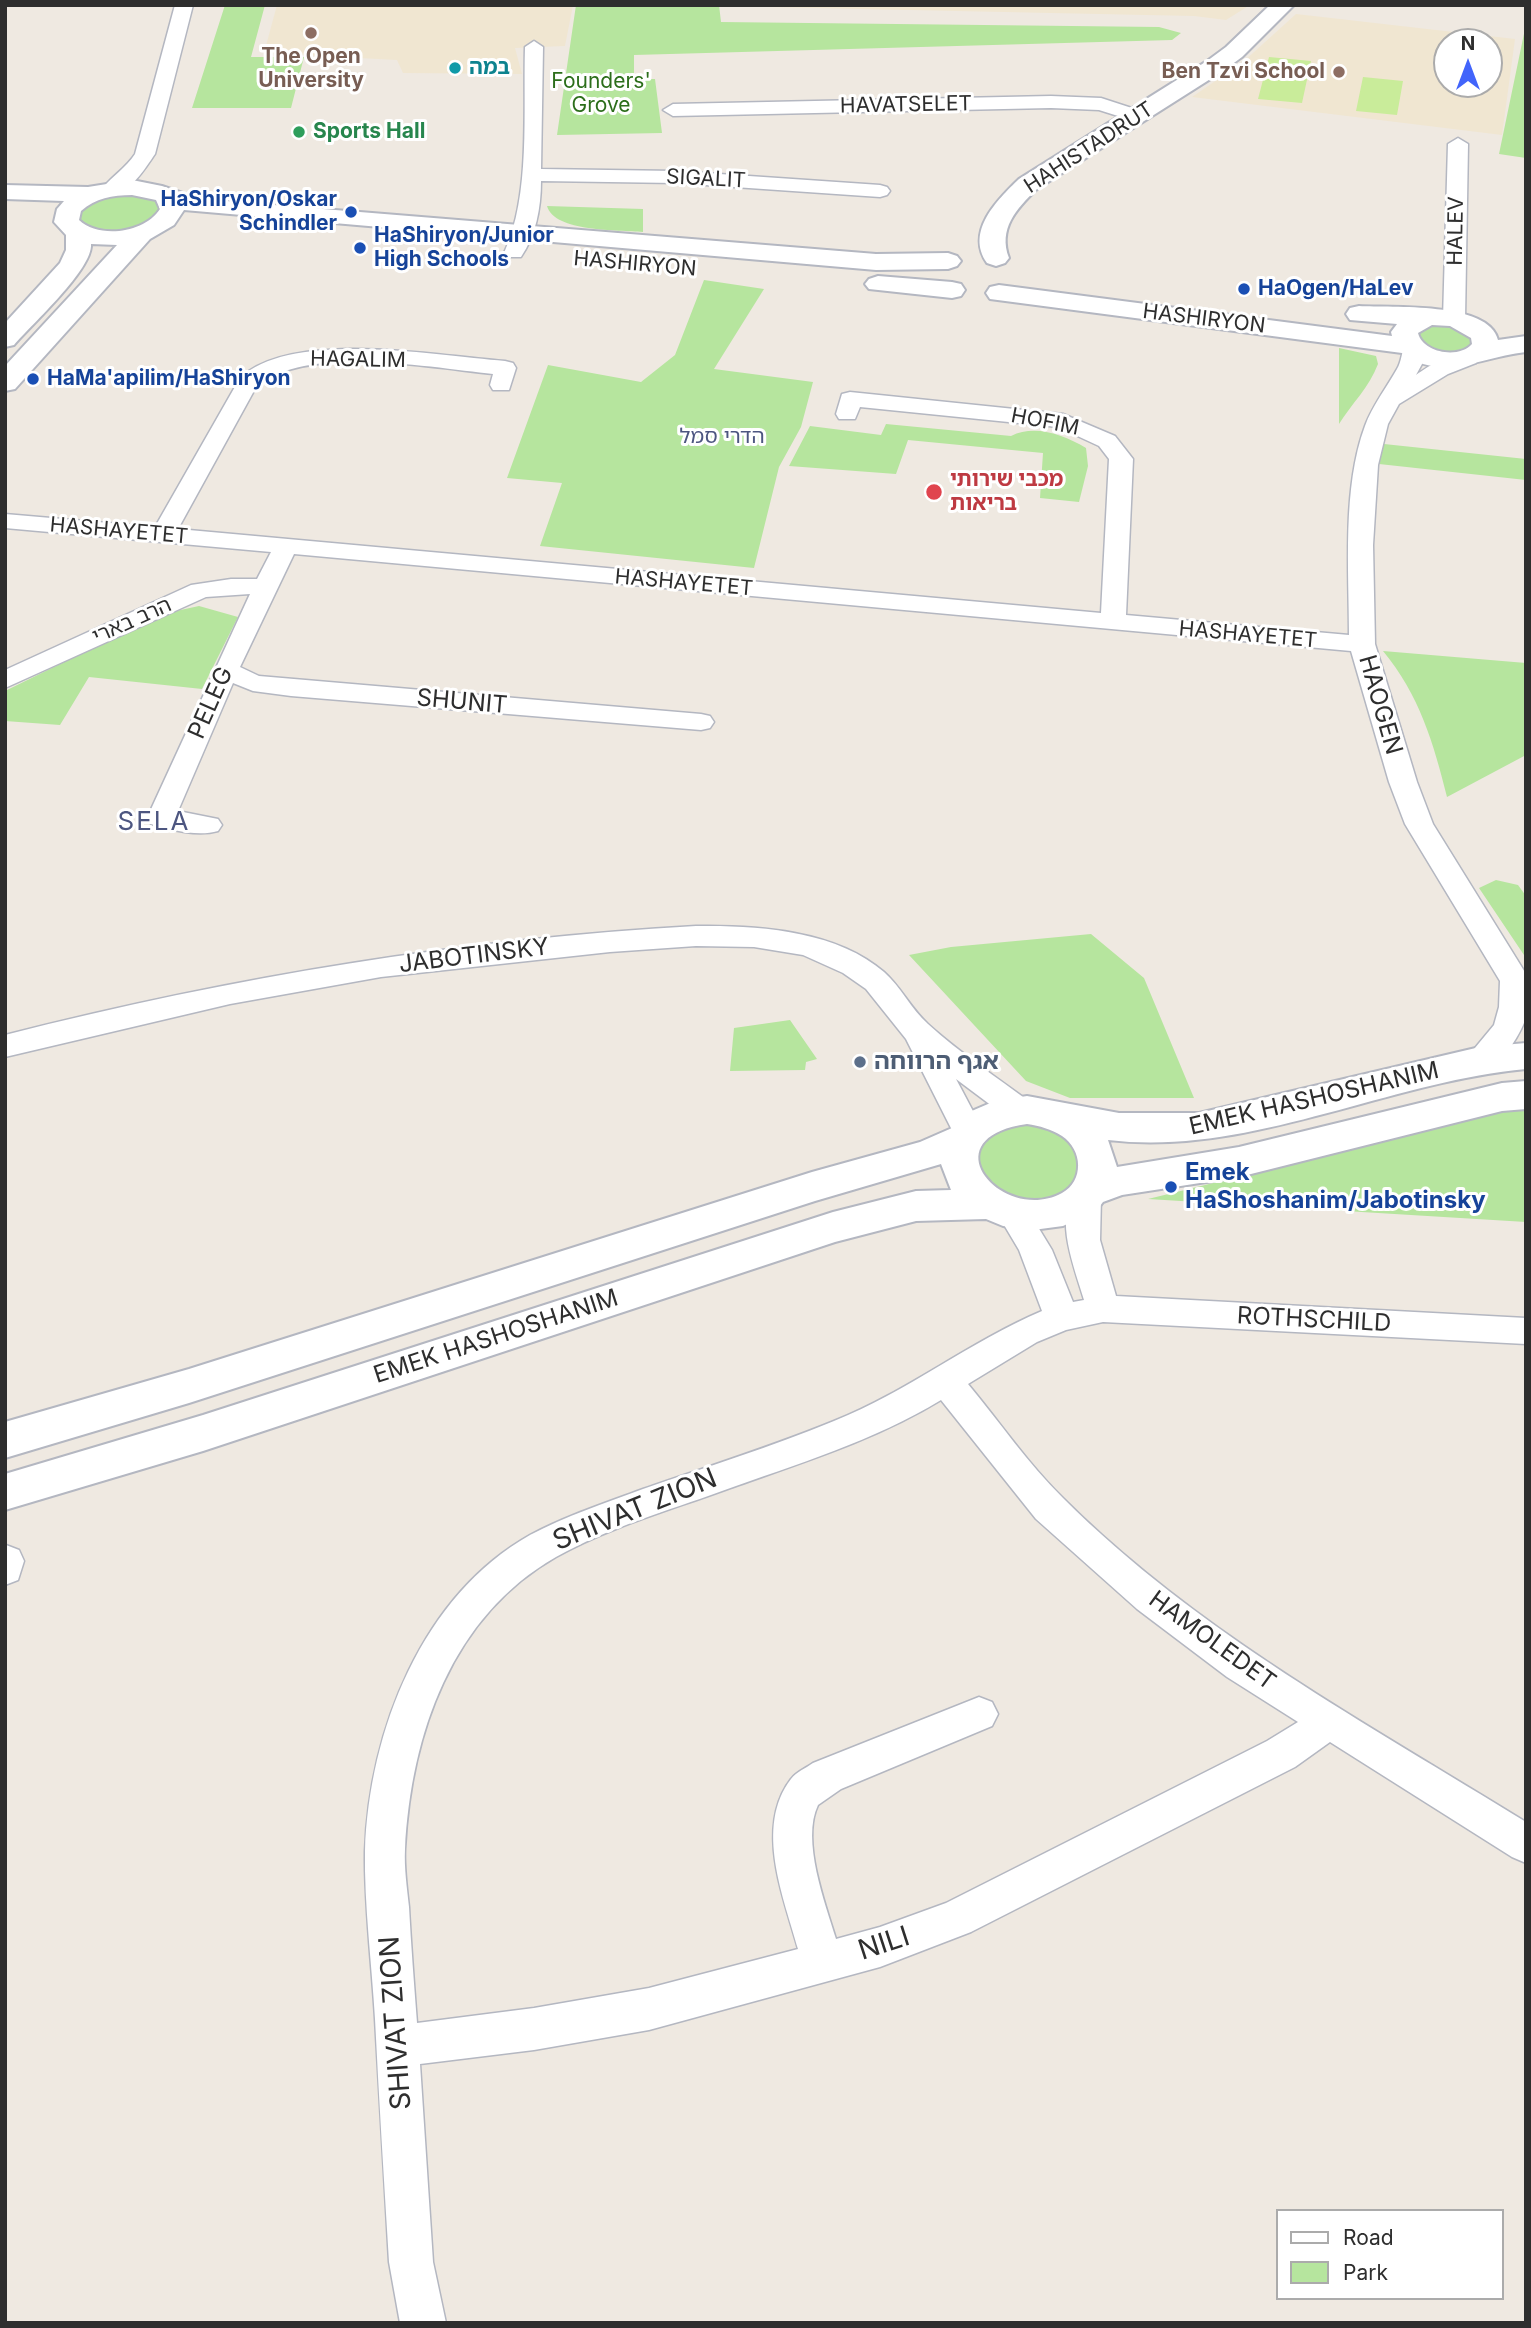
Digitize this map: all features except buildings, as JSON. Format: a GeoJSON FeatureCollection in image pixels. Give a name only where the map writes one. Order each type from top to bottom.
{"type":"FeatureCollection","features":[{"type":"Feature","properties":{"kind":"street"},"geometry":{"type":"LineString","coordinates":[[5,339],[71,266],[79,250],[66,213],[73,204],[102,191],[134,171],[145,154],[184,5]]}},
{"type":"Feature","properties":{"kind":"street","name":"HAHISTADRUT"},"geometry":{"type":"LineString","coordinates":[[1005,264],[991,244],[994,228],[1014,196],[1215,47],[1259,5]]}},
{"type":"Feature","properties":{"kind":"street","name":"HAHISTADRUT"},"geometry":{"type":"LineString","coordinates":[[952,290],[941,283],[937,273],[962,251],[978,211],[1008,178],[1234,52],[1283,5]]}},
{"type":"Feature","properties":{"kind":"street"},"geometry":{"type":"LineString","coordinates":[[519,243],[531,198],[534,47]]}},
{"type":"Feature","properties":{"kind":"street","name":"HAVATSELET"},"geometry":{"type":"LineString","coordinates":[[673,110],[1051,102],[1101,104],[1128,113]]}},
{"type":"Feature","properties":{"kind":"street","name":"HALEV"},"geometry":{"type":"LineString","coordinates":[[1458,144],[1461,321]]}},
{"type":"Feature","properties":{"kind":"street"},"geometry":{"type":"LineString","coordinates":[[5,383],[146,232],[170,216],[172,209],[160,194],[145,154]]}},
{"type":"Feature","properties":{"kind":"street","name":"SIGALIT"},"geometry":{"type":"LineString","coordinates":[[532,175],[676,177],[880,191]]}},
{"type":"Feature","properties":{"kind":"street"},"geometry":{"type":"LineString","coordinates":[[5,192],[102,191]]}},
{"type":"Feature","properties":{"kind":"street","name":"HASHIRYON"},"geometry":{"type":"LineString","coordinates":[[102,191],[160,194],[200,206],[952,290],[975,295],[999,293],[1412,347],[1439,358],[1473,356]]}},
{"type":"Feature","properties":{"kind":"street"},"geometry":{"type":"LineString","coordinates":[[5,210],[72,227]]}},
{"type":"Feature","properties":{"kind":"street","name":"HASHIRYON"},"geometry":{"type":"LineString","coordinates":[[72,227],[112,238],[146,232],[201,229],[876,262],[962,251],[1077,281],[1279,304]]}},
{"type":"Feature","properties":{"kind":"street"},"geometry":{"type":"LineString","coordinates":[[999,293],[1015,283],[1005,264]]}},
{"type":"Feature","properties":{"kind":"street"},"geometry":{"type":"LineString","coordinates":[[1334,311],[1461,321],[1526,334]]}},
{"type":"Feature","properties":{"kind":"street"},"geometry":{"type":"LineString","coordinates":[[1412,347],[1404,335],[1406,329],[1412,323],[1427,318]]}},
{"type":"Feature","properties":{"kind":"street"},"geometry":{"type":"LineString","coordinates":[[1461,321],[1481,332],[1486,339],[1485,349],[1473,356]]}},
{"type":"Feature","properties":{"kind":"street"},"geometry":{"type":"LineString","coordinates":[[1387,403],[1440,369],[1473,356],[1526,344]]}},
{"type":"Feature","properties":{"kind":"street","name":"HAOGEN"},"geometry":{"type":"LineString","coordinates":[[1412,347],[1410,364],[1377,424],[1366,465],[1361,545],[1362,644],[1403,782],[1419,824],[1520,986],[1515,1012],[1508,1029],[1480,1060]]}},
{"type":"Feature","properties":{"kind":"street","name":"HAGALIM"},"geometry":{"type":"LineString","coordinates":[[163,536],[246,386],[256,374],[275,365],[296,360],[364,357],[505,368],[501,385]]}},
{"type":"Feature","properties":{"kind":"street","name":"HOFIM"},"geometry":{"type":"LineString","coordinates":[[846,414],[850,399],[1007,414],[1063,421],[1107,441],[1121,459],[1113,623]]}},
{"type":"Feature","properties":{"kind":"street","name":"HASHAYETET"},"geometry":{"type":"LineString","coordinates":[[5,521],[1362,644]]}},
{"type":"Feature","properties":{"kind":"street","name":"PELEG"},"geometry":{"type":"LineString","coordinates":[[208,825],[161,818],[226,670],[285,546]]}},
{"type":"Feature","properties":{"kind":"street","name":"הרב בארי"},"geometry":{"type":"LineString","coordinates":[[5,680],[200,590],[231,586],[265,587]]}},
{"type":"Feature","properties":{"kind":"street","name":"SHUNIT"},"geometry":{"type":"LineString","coordinates":[[226,670],[253,683],[291,688],[701,722]]}},
{"type":"Feature","properties":{"kind":"street","name":"JABOTINSKY"},"geometry":{"type":"LineString","coordinates":[[5,1046],[172,1004],[290,981],[547,947],[684,937],[755,938],[794,943],[834,956],[870,976],[917,1031],[1018,1110]]}},
{"type":"Feature","properties":{"kind":"street","name":"JABOTINSKY"},"geometry":{"type":"LineString","coordinates":[[917,1031],[966,1136]]}},
{"type":"Feature","properties":{"kind":"street","name":"EMEK HASHOSHANIM"},"geometry":{"type":"LineString","coordinates":[[1059,1117],[1126,1129],[1185,1129],[1219,1124],[1480,1060],[1526,1056]]}},
{"type":"Feature","properties":{"kind":"street","name":"EMEK HASHOSHANIM"},"geometry":{"type":"LineString","coordinates":[[1088,1194],[1118,1181],[1239,1162],[1502,1097],[1526,1095]]}},
{"type":"Feature","properties":{"kind":"street"},"geometry":{"type":"LineString","coordinates":[[1061,1318],[1042,1259],[1029,1234],[1001,1208],[968,1185],[960,1170],[959,1154],[966,1136],[984,1119],[1003,1112],[1035,1110],[1059,1117],[1085,1134],[1096,1150],[1098,1175],[1081,1216],[1102,1309]]}},
{"type":"Feature","properties":{"kind":"street","name":"EMEK HASHOSHANIM"},"geometry":{"type":"LineString","coordinates":[[5,1440],[189,1386],[812,1187],[931,1153],[966,1136]]}},
{"type":"Feature","properties":{"kind":"street"},"geometry":{"type":"LineString","coordinates":[[1001,1208],[1033,1215],[1053,1213],[1071,1207],[1088,1194]]}},
{"type":"Feature","properties":{"kind":"street","name":"EMEK HASHOSHANIM"},"geometry":{"type":"LineString","coordinates":[[5,1492],[204,1433],[834,1227],[916,1206],[1001,1208]]}},
{"type":"Feature","properties":{"kind":"street","name":"SHIVAT ZION"},"geometry":{"type":"LineString","coordinates":[[423,2323],[411,2262],[385,1851],[393,1780],[410,1716],[430,1665],[460,1617],[496,1580],[542,1547],[599,1520],[845,1432],[903,1406],[1025,1333],[1061,1318],[1102,1309]]}},
{"type":"Feature","properties":{"kind":"street","name":"ROTHSCHILD"},"geometry":{"type":"LineString","coordinates":[[1102,1309],[1526,1331]]}},
{"type":"Feature","properties":{"kind":"street","name":"HAMOLEDET"},"geometry":{"type":"LineString","coordinates":[[946,1381],[1049,1508],[1150,1598],[1240,1665],[1526,1844]]}},
{"type":"Feature","properties":{"kind":"street"},"geometry":{"type":"LineString","coordinates":[[5,1569],[6,1561]]}},
{"type":"Feature","properties":{"kind":"street"},"geometry":{"type":"LineString","coordinates":[[823,1963],[793,1847],[795,1812],[805,1791],[827,1776],[979,1714]]}},
{"type":"Feature","properties":{"kind":"street","name":"NILI"},"geometry":{"type":"LineString","coordinates":[[397,2046],[534,2029],[649,2009],[880,1947],[957,1919],[1281,1754],[1329,1722]]}},
{"type":"Feature","properties":{"kind":"shaded area"},"geometry":{"type":"Polygon","coordinates":[[[277,5],[573,5],[565,46],[515,48],[522,74],[403,73],[397,60],[264,53],[277,5]]]}},
{"type":"Feature","properties":{"kind":"shaded area"},"geometry":{"type":"Polygon","coordinates":[[[765,5],[1250,5],[1226,20],[1194,16],[765,5]]]}},
{"type":"Feature","properties":{"kind":"shaded area","name":"Ben Tzvi School"},"geometry":{"type":"Polygon","coordinates":[[[1296,14],[1433,30],[1433,98],[1503,98],[1503,38],[1515,39],[1502,135],[1192,97],[1243,62],[1296,14]]]}},
{"type":"Feature","properties":{"kind":"green space"},"geometry":{"type":"Polygon","coordinates":[[[225,5],[265,5],[251,57],[304,57],[291,108],[192,108],[225,5]]]}},
{"type":"Feature","properties":{"kind":"green space","name":"Founders' Grove"},"geometry":{"type":"Polygon","coordinates":[[[576,5],[719,5],[721,22],[1159,27],[1181,33],[1172,40],[634,55],[634,79],[655,79],[662,133],[557,135],[576,5]]]}},
{"type":"Feature","properties":{"kind":"green space"},"geometry":{"type":"Polygon","coordinates":[[[1526,24],[1526,158],[1499,154],[1526,24]]]}},
{"type":"Feature","properties":{"kind":"green space"},"geometry":{"type":"Polygon","coordinates":[[[1269,57],[1311,61],[1302,103],[1258,99],[1269,57]]]}},
{"type":"Feature","properties":{"kind":"green space"},"geometry":{"type":"Polygon","coordinates":[[[1363,77],[1403,81],[1397,115],[1356,111],[1363,77]]]}},
{"type":"Feature","properties":{"kind":"green space"},"geometry":{"type":"Polygon","coordinates":[[[118,192],[156,198],[162,212],[141,226],[125,232],[81,226],[76,213],[81,206],[118,192]]]}},
{"type":"Feature","properties":{"kind":"green space"},"geometry":{"type":"Polygon","coordinates":[[[547,206],[643,209],[643,232],[574,225],[552,214],[547,206]]]}},
{"type":"Feature","properties":{"kind":"green space"},"geometry":{"type":"Polygon","coordinates":[[[704,280],[764,289],[714,369],[813,382],[801,427],[779,467],[754,568],[540,546],[562,483],[507,478],[548,365],[641,382],[675,355],[704,280]]]}},
{"type":"Feature","properties":{"kind":"green space"},"geometry":{"type":"Polygon","coordinates":[[[1432,324],[1452,325],[1472,335],[1474,345],[1451,353],[1438,353],[1427,348],[1416,333],[1432,324]]]}},
{"type":"Feature","properties":{"kind":"green space"},"geometry":{"type":"Polygon","coordinates":[[[1339,348],[1376,356],[1378,364],[1365,388],[1339,424],[1339,348]]]}},
{"type":"Feature","properties":{"kind":"green space"},"geometry":{"type":"Polygon","coordinates":[[[886,424],[1011,436],[1039,431],[1068,439],[1086,448],[1088,466],[1079,502],[1040,498],[1043,453],[908,440],[896,474],[789,466],[810,426],[881,435],[886,424]]]}},
{"type":"Feature","properties":{"kind":"green space"},"geometry":{"type":"Polygon","coordinates":[[[1384,444],[1526,459],[1526,480],[1379,464],[1384,444]]]}},
{"type":"Feature","properties":{"kind":"green space"},"geometry":{"type":"Polygon","coordinates":[[[199,606],[238,617],[202,689],[89,677],[60,725],[5,721],[5,691],[162,614],[199,606]]]}},
{"type":"Feature","properties":{"kind":"green space"},"geometry":{"type":"Polygon","coordinates":[[[1383,651],[1526,663],[1526,755],[1447,797],[1424,720],[1396,667],[1383,651]]]}},
{"type":"Feature","properties":{"kind":"green space"},"geometry":{"type":"Polygon","coordinates":[[[1496,880],[1518,885],[1526,896],[1526,958],[1479,888],[1496,880]]]}},
{"type":"Feature","properties":{"kind":"green space"},"geometry":{"type":"Polygon","coordinates":[[[1091,934],[1144,978],[1194,1098],[1070,1098],[1026,1081],[909,955],[951,947],[1091,934]]]}},
{"type":"Feature","properties":{"kind":"green space"},"geometry":{"type":"Polygon","coordinates":[[[790,1020],[817,1059],[806,1062],[805,1070],[730,1071],[734,1028],[790,1020]]]}},
{"type":"Feature","properties":{"kind":"green space"},"geometry":{"type":"Polygon","coordinates":[[[1526,1108],[1526,1222],[1148,1199],[1502,1112],[1526,1108]]]}},
{"type":"Feature","properties":{"kind":"green space"},"geometry":{"type":"Polygon","coordinates":[[[1012,1121],[1053,1125],[1082,1151],[1079,1185],[1042,1204],[998,1195],[974,1168],[980,1138],[1012,1121]]]}},
{"type":"Feature","properties":{"kind":"place","name":"The Open University"},"geometry":{"type":"Point","coordinates":[311,33]}},
{"type":"Feature","properties":{"kind":"place","name":"במה"},"geometry":{"type":"Point","coordinates":[455,68]}},
{"type":"Feature","properties":{"kind":"place","name":"Ben Tzvi School"},"geometry":{"type":"Point","coordinates":[1339,72]}},
{"type":"Feature","properties":{"kind":"place","name":"Sports Hall"},"geometry":{"type":"Point","coordinates":[299,132]}},
{"type":"Feature","properties":{"kind":"place","name":"HaShiryon/Oskar Schindler"},"geometry":{"type":"Point","coordinates":[351,212]}},
{"type":"Feature","properties":{"kind":"place","name":"HaShiryon/Junior High Schools"},"geometry":{"type":"Point","coordinates":[360,248]}},
{"type":"Feature","properties":{"kind":"place","name":"HaOgen/HaLev"},"geometry":{"type":"Point","coordinates":[1244,289]}},
{"type":"Feature","properties":{"kind":"place","name":"HaMa'apilim/HaShiryon"},"geometry":{"type":"Point","coordinates":[33,379]}},
{"type":"Feature","properties":{"kind":"place","name":"מכבי שירותי בריאות"},"geometry":{"type":"Point","coordinates":[934,492]}},
{"type":"Feature","properties":{"kind":"place","name":"אגף הרווחה"},"geometry":{"type":"Point","coordinates":[860,1062]}},
{"type":"Feature","properties":{"kind":"place","name":"Emek HaShoshanim/Jabotinsky"},"geometry":{"type":"Point","coordinates":[1171,1187]}},
{"type":"Feature","properties":{"kind":"district","name":"הדרי סמל"},"geometry":{"type":"Point","coordinates":[722,437]}},
{"type":"Feature","properties":{"kind":"district","name":"SELA"},"geometry":{"type":"Point","coordinates":[154,822]}}]}
